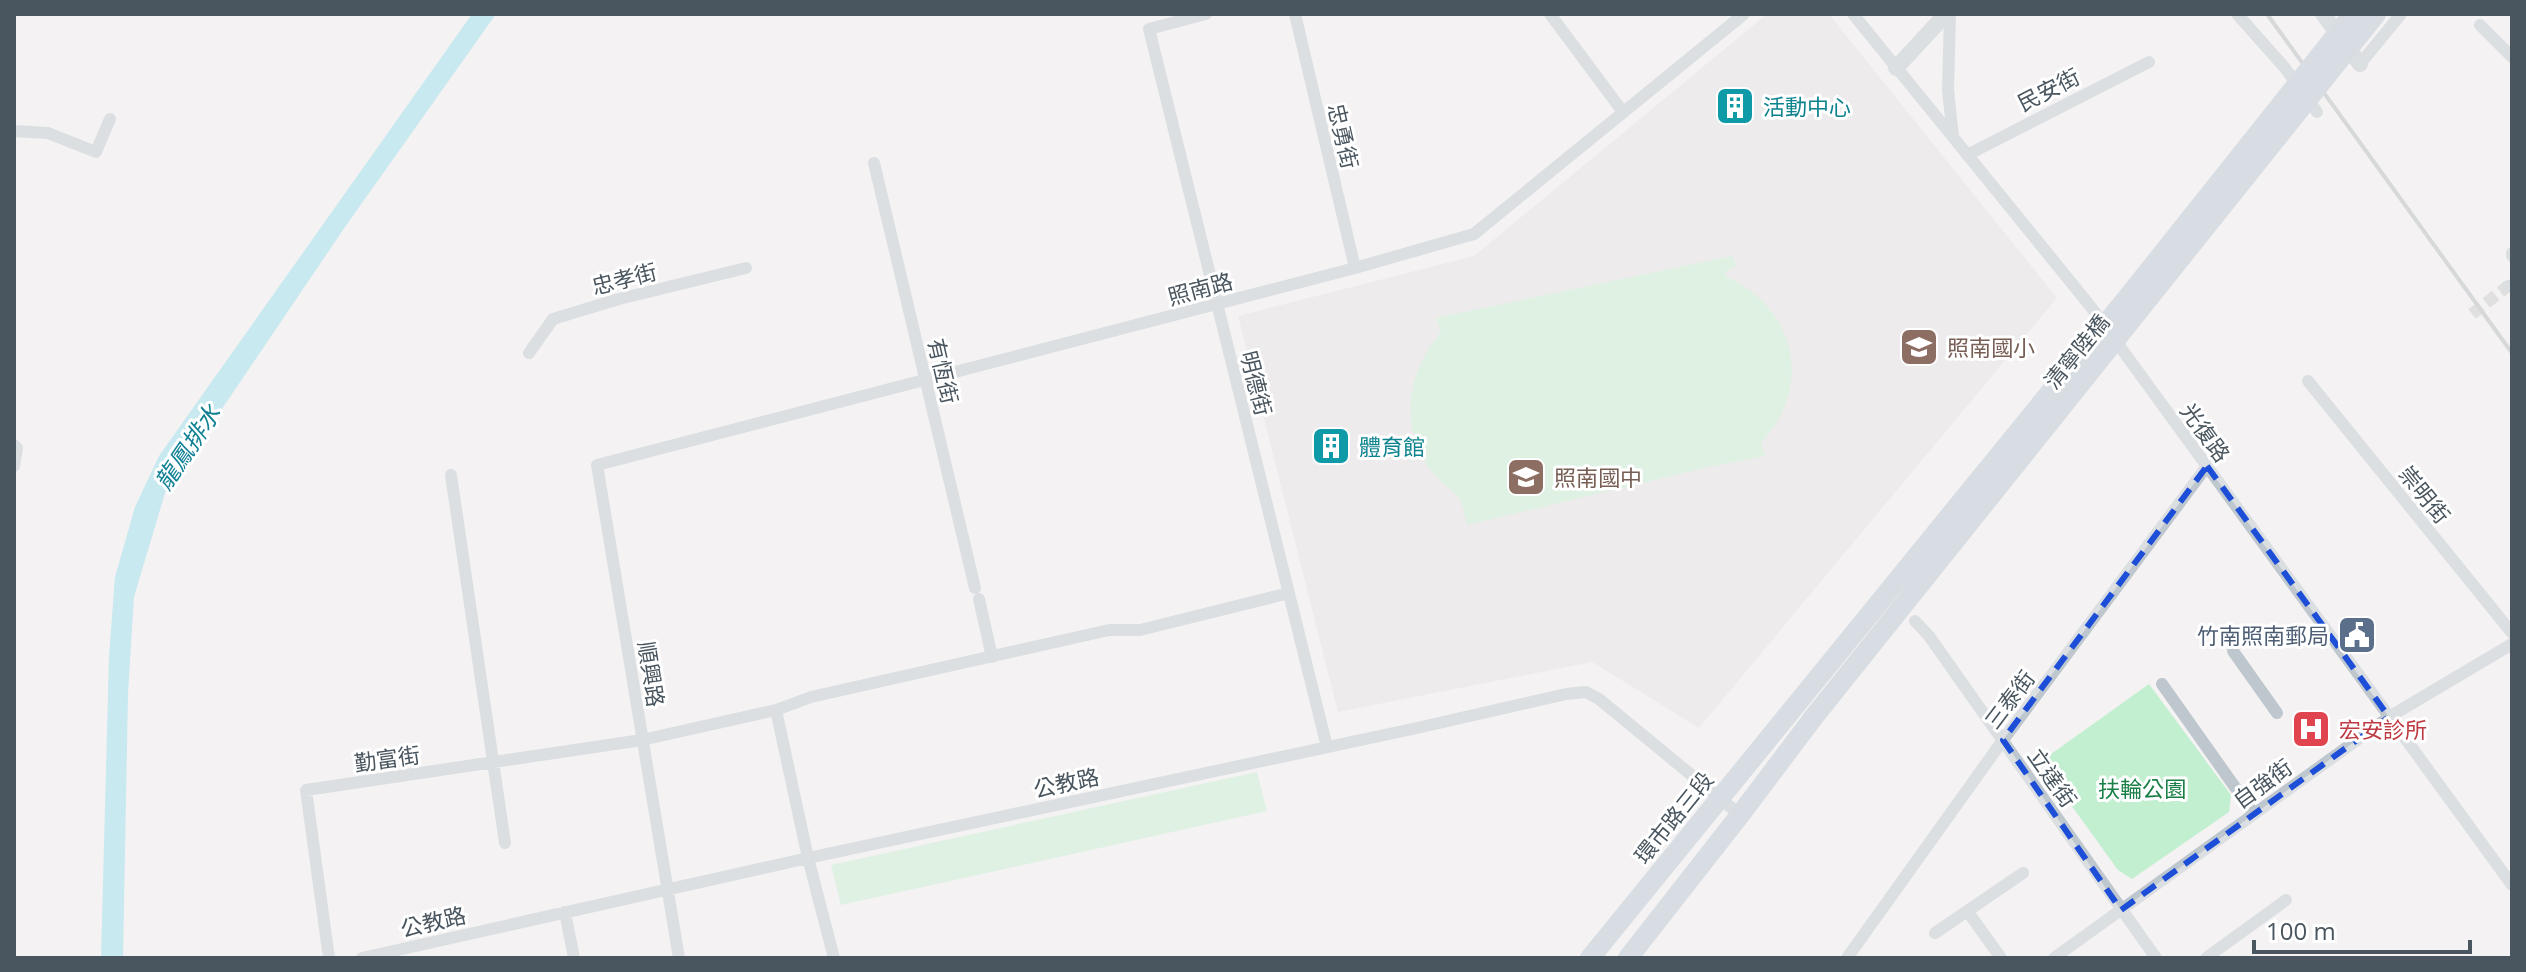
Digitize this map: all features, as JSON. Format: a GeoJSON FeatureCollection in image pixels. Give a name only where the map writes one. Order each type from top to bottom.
{"type":"FeatureCollection","features":[{"type":"Feature","properties":{"kind":"main road","name":"清寧陸橋"},"geometry":{"type":"LineString","coordinates":[[1795,706],[2353,14]]}},
{"type":"Feature","properties":{"kind":"main road","name":"清寧陸橋"},"geometry":{"type":"LineString","coordinates":[[1740,815],[1813,718],[2376,14]]}},
{"type":"Feature","properties":{"kind":"main road","name":"環市路三段"},"geometry":{"type":"LineString","coordinates":[[1590,958],[1795,706]]}},
{"type":"Feature","properties":{"kind":"main road"},"geometry":{"type":"LineString","coordinates":[[1628,958],[1740,815]]}},
{"type":"Feature","properties":{"kind":"street","name":"明德街"},"geometry":{"type":"LineString","coordinates":[[1206,14],[1149,29],[1327,747]]}},
{"type":"Feature","properties":{"kind":"street","name":"忠勇街"},"geometry":{"type":"LineString","coordinates":[[1295,14],[1355,268]]}},
{"type":"Feature","properties":{"kind":"street"},"geometry":{"type":"LineString","coordinates":[[1550,14],[1623,112]]}},
{"type":"Feature","properties":{"kind":"street","name":"照南路"},"geometry":{"type":"LineString","coordinates":[[597,465],[1355,268],[1474,234],[1744,14]]}},
{"type":"Feature","properties":{"kind":"street","name":"光復路"},"geometry":{"type":"LineString","coordinates":[[1853,14],[2091,307],[2512,885]]}},
{"type":"Feature","properties":{"kind":"street"},"geometry":{"type":"LineString","coordinates":[[1896,68],[1948,14]]}},
{"type":"Feature","properties":{"kind":"street"},"geometry":{"type":"LineString","coordinates":[[1948,14],[1948,90],[1953,137]]}},
{"type":"Feature","properties":{"kind":"street"},"geometry":{"type":"LineString","coordinates":[[2237,14],[2285,68],[2317,112]]}},
{"type":"Feature","properties":{"kind":"street"},"geometry":{"type":"LineString","coordinates":[[2326,15],[2360,64],[2401,14]]}},
{"type":"Feature","properties":{"kind":"street"},"geometry":{"type":"LineString","coordinates":[[2480,25],[2512,57]]}},
{"type":"Feature","properties":{"kind":"street","name":"民安街"},"geometry":{"type":"LineString","coordinates":[[1967,155],[2149,62]]}},
{"type":"Feature","properties":{"kind":"street"},"geometry":{"type":"LineString","coordinates":[[14,131],[48,133],[96,152],[110,119]]}},
{"type":"Feature","properties":{"kind":"street","name":"有恆街"},"geometry":{"type":"LineString","coordinates":[[874,163],[992,657]]}},
{"type":"Feature","properties":{"kind":"street","name":"忠孝街"},"geometry":{"type":"LineString","coordinates":[[529,353],[553,319],[619,299],[746,268]]}},
{"type":"Feature","properties":{"kind":"street","name":"崇明街"},"geometry":{"type":"LineString","coordinates":[[2308,381],[2512,633]]}},
{"type":"Feature","properties":{"kind":"street"},"geometry":{"type":"LineString","coordinates":[[14,445],[17,448],[14,466]]}},
{"type":"Feature","properties":{"kind":"street","name":"順興路"},"geometry":{"type":"LineString","coordinates":[[597,465],[679,958]]}},
{"type":"Feature","properties":{"kind":"street","name":"三泰街"},"geometry":{"type":"LineString","coordinates":[[1847,958],[2003,740],[2207,466]]}},
{"type":"Feature","properties":{"kind":"street"},"geometry":{"type":"LineString","coordinates":[[451,475],[505,843]]}},
{"type":"Feature","properties":{"kind":"street","name":"勤富街"},"geometry":{"type":"LineString","coordinates":[[329,958],[306,790],[642,740],[776,710],[811,697],[1109,630],[1140,630],[1289,593]]}},
{"type":"Feature","properties":{"kind":"street","name":"立達街"},"geometry":{"type":"LineString","coordinates":[[1915,621],[1929,636],[2156,958]]}},
{"type":"Feature","properties":{"kind":"street","name":"自強街"},"geometry":{"type":"LineString","coordinates":[[2054,958],[2389,717],[2512,644]]}},
{"type":"Feature","properties":{"kind":"street"},"geometry":{"type":"LineString","coordinates":[[2233,651],[2277,713]]}},
{"type":"Feature","properties":{"kind":"street"},"geometry":{"type":"LineString","coordinates":[[2162,684],[2254,814]]}},
{"type":"Feature","properties":{"kind":"street","name":"公教路"},"geometry":{"type":"LineString","coordinates":[[362,958],[1566,694],[1586,692],[1599,699],[1740,815]]}},
{"type":"Feature","properties":{"kind":"street"},"geometry":{"type":"LineString","coordinates":[[776,710],[808,858],[834,958]]}},
{"type":"Feature","properties":{"kind":"street"},"geometry":{"type":"LineString","coordinates":[[1935,933],[2023,873]]}},
{"type":"Feature","properties":{"kind":"street"},"geometry":{"type":"LineString","coordinates":[[2206,958],[2286,900]]}},
{"type":"Feature","properties":{"kind":"street"},"geometry":{"type":"LineString","coordinates":[[565,912],[574,958]]}},
{"type":"Feature","properties":{"kind":"street"},"geometry":{"type":"LineString","coordinates":[[1968,912],[2001,958]]}},
{"type":"Feature","properties":{"kind":"highlighted area"},"geometry":{"type":"Polygon","coordinates":[[[2207,466],[2389,717],[2121,910],[2003,740],[2207,466]]]}},
{"type":"Feature","properties":{"kind":"shaded area"},"geometry":{"type":"Polygon","coordinates":[[[1767,14],[1829,14],[2057,298],[1699,728],[1592,662],[1338,712],[1238,316],[1474,256],[1767,14]]]}},
{"type":"Feature","properties":{"kind":"green space"},"geometry":{"type":"Polygon","coordinates":[[[1732,256],[1736,265],[1725,272],[1726,276],[1750,290],[1768,308],[1782,328],[1790,350],[1792,373],[1788,397],[1778,421],[1761,443],[1765,456],[1467,525],[1459,499],[1427,465],[1413,431],[1411,414],[1415,379],[1421,363],[1441,332],[1436,318],[1732,256]]]}},
{"type":"Feature","properties":{"kind":"green space","name":"扶輪公園"},"geometry":{"type":"Polygon","coordinates":[[[2149,684],[2231,795],[2229,812],[2132,879],[2118,870],[2040,762],[2149,684]]]}},
{"type":"Feature","properties":{"kind":"green space"},"geometry":{"type":"Polygon","coordinates":[[[1257,772],[1267,811],[841,905],[831,865],[1257,772]]]}},
{"type":"Feature","properties":{"kind":"water","name":"龍鳳排水"},"geometry":{"type":"Polygon","coordinates":[[[472,14],[496,14],[345,227],[165,493],[134,597],[128,693],[123,958],[101,958],[109,656],[115,577],[135,507],[159,456],[472,14]]]}},
{"type":"Feature","properties":{"kind":"tunnel"},"geometry":{"type":"LineString","coordinates":[[2472,314],[2508,286]]}},
{"type":"Feature","properties":{"kind":"railway"},"geometry":{"type":"LineString","coordinates":[[2267,14],[2512,353]]}},
{"type":"Feature","properties":{"kind":"place","name":"活動中心"},"geometry":{"type":"Point","coordinates":[1735,106]}},
{"type":"Feature","properties":{"kind":"place","name":"照南國小"},"geometry":{"type":"Point","coordinates":[1919,347]}},
{"type":"Feature","properties":{"kind":"place","name":"體育館"},"geometry":{"type":"Point","coordinates":[1331,446]}},
{"type":"Feature","properties":{"kind":"place","name":"照南國中"},"geometry":{"type":"Point","coordinates":[1526,477]}},
{"type":"Feature","properties":{"kind":"place","name":"竹南照南郵局"},"geometry":{"type":"Point","coordinates":[2357,635]}},
{"type":"Feature","properties":{"kind":"place","name":"宏安診所"},"geometry":{"type":"Point","coordinates":[2311,729]}}]}
